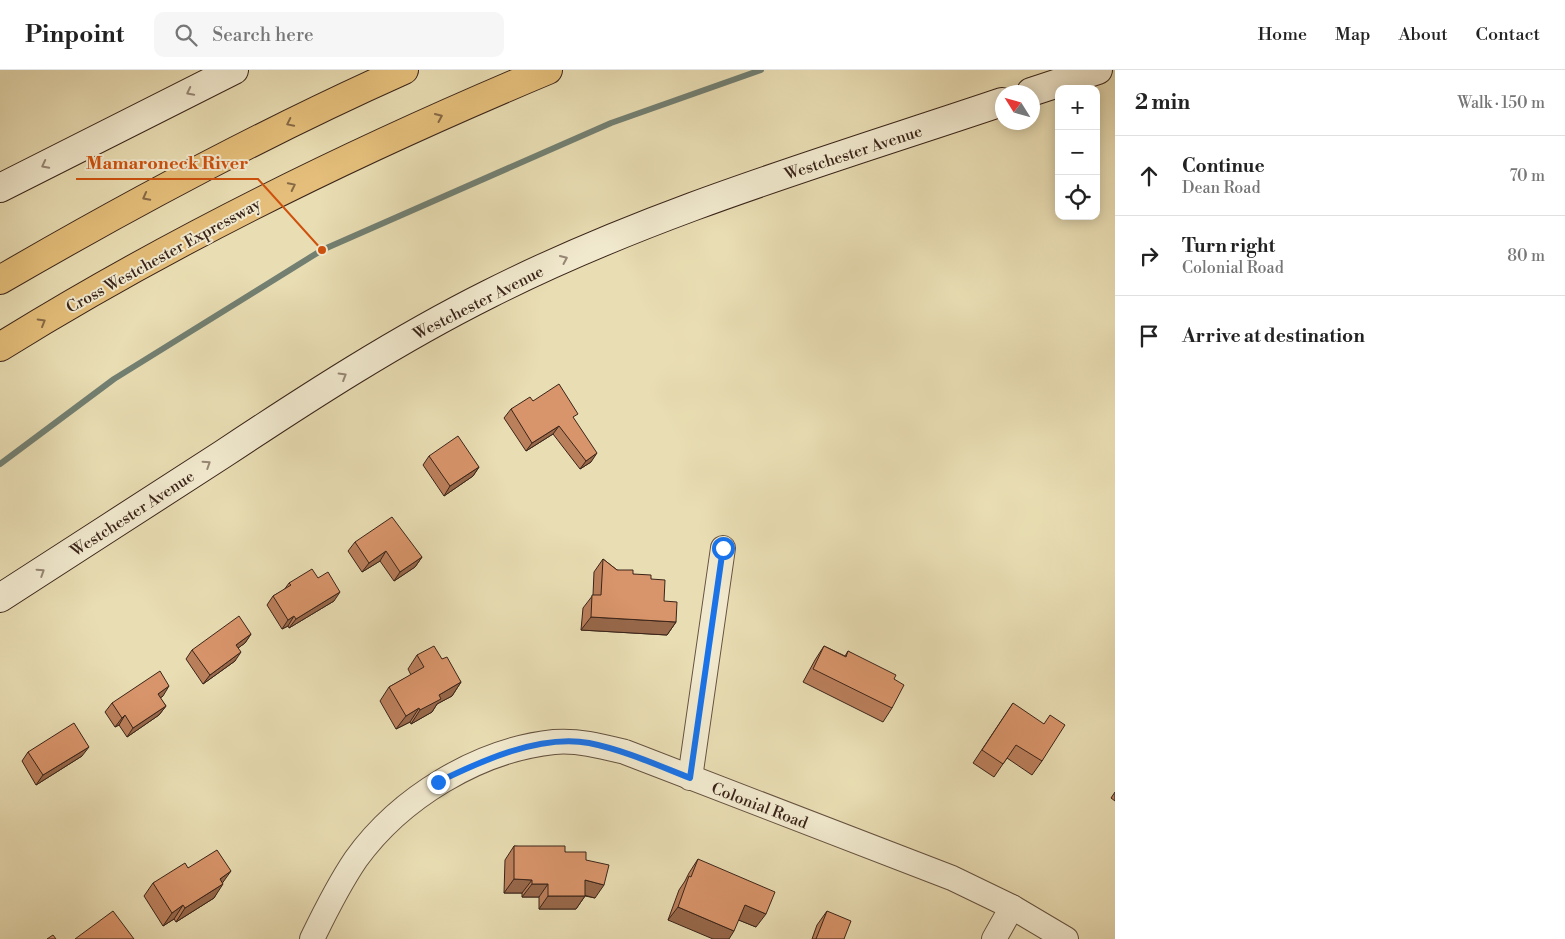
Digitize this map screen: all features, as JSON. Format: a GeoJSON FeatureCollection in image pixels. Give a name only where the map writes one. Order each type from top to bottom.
{"type":"FeatureCollection","features":[{"type":"Feature","properties":{"kind":"highway"},"geometry":{"type":"LineString","coordinates":[[334,102],[388,70]]}},
{"type":"Feature","properties":{"kind":"highway"},"geometry":{"type":"LineString","coordinates":[[0,280],[158,190],[260,138],[404,70]]}},
{"type":"Feature","properties":{"kind":"highway","name":"Cross Westchester Expressway"},"geometry":{"type":"LineString","coordinates":[[0,347],[143,264],[286,189],[425,123],[548,70]]}},
{"type":"Feature","properties":{"kind":"main road"},"geometry":{"type":"LineString","coordinates":[[0,188],[234,70]]}},
{"type":"Feature","properties":{"kind":"main road"},"geometry":{"type":"LineString","coordinates":[[1040,89],[1098,70]]}},
{"type":"Feature","properties":{"kind":"main road","name":"Westchester Avenue"},"geometry":{"type":"LineString","coordinates":[[0,598],[318,392],[424,328],[488,294],[599,243],[706,202],[995,104]]}},
{"type":"Feature","properties":{"kind":"street"},"geometry":{"type":"LineString","coordinates":[[690,778],[723,548]]}},
{"type":"Feature","properties":{"kind":"street","name":"Colonial Road"},"geometry":{"type":"LineString","coordinates":[[312,939],[328,906],[356,859],[392,818],[438,782],[472,766],[518,749],[554,742],[587,743],[625,752],[952,878],[1012,908],[1066,939]]}},
{"type":"Feature","properties":{"kind":"street"},"geometry":{"type":"LineString","coordinates":[[994,939],[1012,908]]}},
{"type":"Feature","properties":{"kind":"building"},"geometry":{"type":"Polygon","coordinates":[[[559,384],[578,414],[573,417],[597,453],[586,461],[559,426],[532,443],[511,409],[530,397],[533,401],[559,384]]]}},
{"type":"Feature","properties":{"kind":"building"},"geometry":{"type":"Polygon","coordinates":[[[458,436],[479,467],[450,486],[429,456],[458,436]]]}},
{"type":"Feature","properties":{"kind":"building"},"geometry":{"type":"Polygon","coordinates":[[[392,517],[422,557],[400,572],[386,551],[369,563],[355,542],[392,517]]]}},
{"type":"Feature","properties":{"kind":"building"},"geometry":{"type":"Polygon","coordinates":[[[603,559],[617,570],[633,570],[633,574],[651,575],[651,579],[665,580],[664,601],[677,602],[676,622],[591,617],[592,595],[601,595],[603,559]]]}},
{"type":"Feature","properties":{"kind":"building"},"geometry":{"type":"Polygon","coordinates":[[[312,569],[318,578],[328,572],[340,592],[296,619],[294,616],[288,620],[273,596],[291,585],[289,583],[312,569]]]}},
{"type":"Feature","properties":{"kind":"building"},"geometry":{"type":"Polygon","coordinates":[[[239,616],[251,634],[236,645],[241,652],[210,675],[192,650],[239,616]]]}},
{"type":"Feature","properties":{"kind":"building"},"geometry":{"type":"Polygon","coordinates":[[[434,646],[442,659],[447,657],[461,682],[439,695],[441,699],[420,710],[419,708],[406,716],[389,687],[424,667],[417,655],[434,646]]]}},
{"type":"Feature","properties":{"kind":"building"},"geometry":{"type":"Polygon","coordinates":[[[824,646],[846,657],[848,651],[896,675],[894,679],[904,685],[892,708],[813,669],[824,646]]]}},
{"type":"Feature","properties":{"kind":"building"},"geometry":{"type":"Polygon","coordinates":[[[160,671],[169,686],[158,694],[166,706],[133,728],[125,715],[122,718],[112,703],[160,671]]]}},
{"type":"Feature","properties":{"kind":"building"},"geometry":{"type":"Polygon","coordinates":[[[1013,703],[1044,724],[1050,715],[1065,725],[1042,761],[1016,745],[1003,764],[982,750],[1013,703]]]}},
{"type":"Feature","properties":{"kind":"building"},"geometry":{"type":"Polygon","coordinates":[[[74,723],[89,747],[43,775],[28,752],[74,723]]]}},
{"type":"Feature","properties":{"kind":"building"},"geometry":{"type":"Polygon","coordinates":[[[514,846],[565,846],[565,852],[586,852],[586,860],[609,865],[604,885],[585,880],[585,896],[548,896],[548,884],[532,884],[532,880],[514,879],[514,846]]]}},
{"type":"Feature","properties":{"kind":"building"},"geometry":{"type":"Polygon","coordinates":[[[217,850],[231,871],[220,879],[223,884],[185,908],[183,905],[172,913],[153,883],[185,863],[188,868],[217,850]]]}},
{"type":"Feature","properties":{"kind":"building"},"geometry":{"type":"Polygon","coordinates":[[[698,859],[775,892],[766,914],[745,905],[734,931],[678,907],[689,876],[691,877],[698,859]]]}},
{"type":"Feature","properties":{"kind":"building"},"geometry":{"type":"Polygon","coordinates":[[[113,911],[134,939],[75,939],[113,911]]]}},
{"type":"Feature","properties":{"kind":"building"},"geometry":{"type":"Polygon","coordinates":[[[827,911],[851,921],[844,939],[816,939],[827,911]]]}},
{"type":"Feature","properties":{"kind":"building"},"geometry":{"type":"Polygon","coordinates":[[[53,935],[56,939],[47,939],[53,935]]]}},
{"type":"Feature","properties":{"kind":"waterway"},"geometry":{"type":"LineString","coordinates":[[0,464],[114,379],[322,250],[611,123],[761,70]]}},
{"type":"Feature","properties":{"kind":"place","name":"Mamaroneck River"},"geometry":{"type":"Point","coordinates":[322,250]}},
{"type":"Feature","properties":{"kind":"route"},"geometry":{"type":"LineString","coordinates":[[438,782],[472,766],[518,749],[554,742],[587,743],[625,752],[690,778],[723,548]]}}]}
